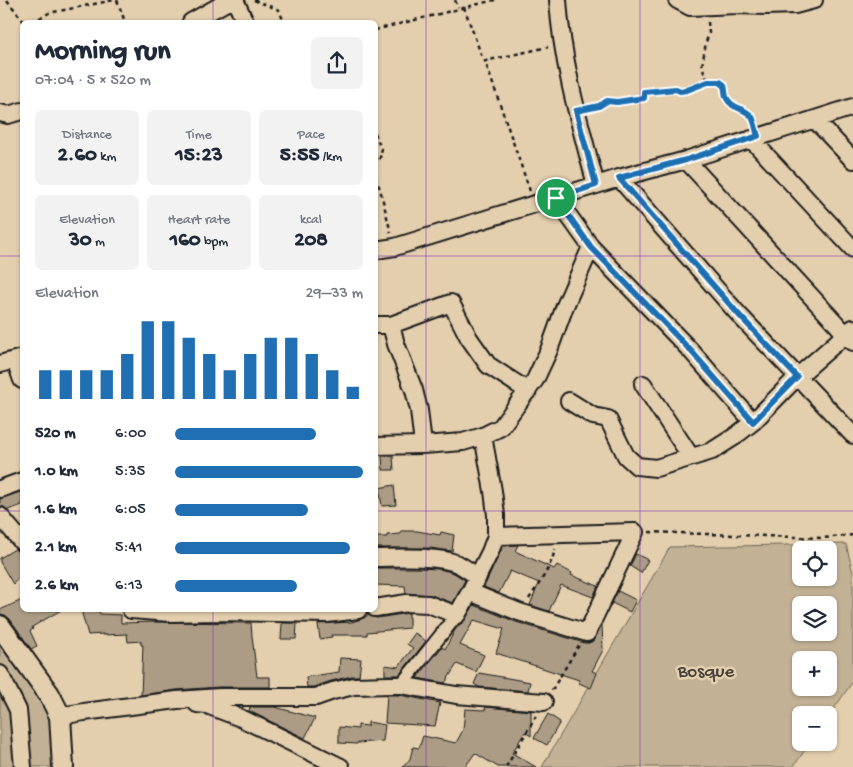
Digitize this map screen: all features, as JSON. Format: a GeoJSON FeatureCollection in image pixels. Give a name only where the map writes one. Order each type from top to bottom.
{"type":"FeatureCollection","features":[{"type":"Feature","properties":{"kind":"street"},"geometry":{"type":"LineString","coordinates":[[195,20],[230,0]]}},
{"type":"Feature","properties":{"kind":"street"},"geometry":{"type":"LineString","coordinates":[[235,0],[244,20]]}},
{"type":"Feature","properties":{"kind":"street"},"geometry":{"type":"LineString","coordinates":[[558,0],[566,64],[576,111],[596,185]]}},
{"type":"Feature","properties":{"kind":"street"},"geometry":{"type":"LineString","coordinates":[[684,4],[765,6],[795,5],[814,0]]}},
{"type":"Feature","properties":{"kind":"street"},"geometry":{"type":"LineString","coordinates":[[378,250],[395,247],[619,178],[686,160],[853,107]]}},
{"type":"Feature","properties":{"kind":"street"},"geometry":{"type":"LineString","coordinates":[[0,113],[8,115],[20,112]]}},
{"type":"Feature","properties":{"kind":"street"},"geometry":{"type":"LineString","coordinates":[[815,120],[853,160]]}},
{"type":"Feature","properties":{"kind":"street"},"geometry":{"type":"LineString","coordinates":[[754,138],[853,248]]}},
{"type":"Feature","properties":{"kind":"street"},"geometry":{"type":"LineString","coordinates":[[570,401],[593,416],[608,419],[626,456],[637,466],[656,468],[712,451],[734,437],[753,422],[797,377],[851,334],[686,160]]}},
{"type":"Feature","properties":{"kind":"street"},"geometry":{"type":"LineString","coordinates":[[619,178],[740,316],[853,435]]}},
{"type":"Feature","properties":{"kind":"street"},"geometry":{"type":"LineString","coordinates":[[556,198],[591,247],[692,352],[753,422]]}},
{"type":"Feature","properties":{"kind":"street"},"geometry":{"type":"LineString","coordinates":[[378,446],[463,442],[483,436],[501,427],[535,380],[591,247]]}},
{"type":"Feature","properties":{"kind":"street"},"geometry":{"type":"LineString","coordinates":[[423,445],[419,410],[414,390],[396,344],[383,325],[451,303],[469,338],[488,366],[528,391]]}},
{"type":"Feature","properties":{"kind":"street"},"geometry":{"type":"LineString","coordinates":[[12,361],[20,376]]}},
{"type":"Feature","properties":{"kind":"street"},"geometry":{"type":"LineString","coordinates":[[643,384],[691,457]]}},
{"type":"Feature","properties":{"kind":"street"},"geometry":{"type":"LineString","coordinates":[[401,685],[457,614],[490,552],[496,536],[493,491],[483,436]]}},
{"type":"Feature","properties":{"kind":"street"},"geometry":{"type":"LineString","coordinates":[[0,489],[20,482]]}},
{"type":"Feature","properties":{"kind":"street"},"geometry":{"type":"LineString","coordinates":[[0,516],[20,540]]}},
{"type":"Feature","properties":{"kind":"street"},"geometry":{"type":"LineString","coordinates":[[470,592],[519,612],[586,633],[635,532],[496,536]]}},
{"type":"Feature","properties":{"kind":"street"},"geometry":{"type":"LineString","coordinates":[[378,558],[438,559],[457,563],[478,576]]}},
{"type":"Feature","properties":{"kind":"street"},"geometry":{"type":"LineString","coordinates":[[378,608],[407,603],[428,604],[457,614]]}},
{"type":"Feature","properties":{"kind":"street"},"geometry":{"type":"LineString","coordinates":[[157,612],[327,614],[342,612]]}},
{"type":"Feature","properties":{"kind":"street"},"geometry":{"type":"LineString","coordinates":[[0,626],[49,694],[60,716],[63,767]]}},
{"type":"Feature","properties":{"kind":"street"},"geometry":{"type":"LineString","coordinates":[[0,674],[18,710],[23,767]]}},
{"type":"Feature","properties":{"kind":"street"},"geometry":{"type":"LineString","coordinates":[[60,716],[178,700],[220,697],[316,697],[354,686],[401,685],[456,695],[544,702]]}},
{"type":"Feature","properties":{"kind":"street"},"geometry":{"type":"LineString","coordinates":[[178,700],[207,705],[243,719],[341,767]]}},
{"type":"Feature","properties":{"kind":"path"},"geometry":{"type":"LineString","coordinates":[[7,0],[22,20]]}},
{"type":"Feature","properties":{"kind":"path"},"geometry":{"type":"LineString","coordinates":[[36,20],[49,13],[116,0],[124,20]]}},
{"type":"Feature","properties":{"kind":"path"},"geometry":{"type":"LineString","coordinates":[[254,0],[279,10],[283,20]]}},
{"type":"Feature","properties":{"kind":"path"},"geometry":{"type":"LineString","coordinates":[[455,0],[458,8]]}},
{"type":"Feature","properties":{"kind":"path"},"geometry":{"type":"LineString","coordinates":[[378,29],[495,0]]}},
{"type":"Feature","properties":{"kind":"path"},"geometry":{"type":"LineString","coordinates":[[684,4],[697,9],[707,21],[710,33],[706,42],[702,66],[708,82]]}},
{"type":"Feature","properties":{"kind":"path"},"geometry":{"type":"LineString","coordinates":[[464,7],[484,60]]}},
{"type":"Feature","properties":{"kind":"path"},"geometry":{"type":"LineString","coordinates":[[535,204],[485,61],[563,44]]}},
{"type":"Feature","properties":{"kind":"path"},"geometry":{"type":"LineString","coordinates":[[576,111],[599,106],[607,101],[617,102],[644,98],[644,92],[676,89],[680,91],[708,82],[720,82],[724,85],[727,99],[732,105],[752,117],[754,138]]}},
{"type":"Feature","properties":{"kind":"path"},"geometry":{"type":"LineString","coordinates":[[378,141],[382,152],[378,160]]}},
{"type":"Feature","properties":{"kind":"path"},"geometry":{"type":"LineString","coordinates":[[378,184],[395,247]]}},
{"type":"Feature","properties":{"kind":"path"},"geometry":{"type":"LineString","coordinates":[[635,532],[823,538],[853,535]]}},
{"type":"Feature","properties":{"kind":"path"},"geometry":{"type":"LineString","coordinates":[[519,612],[544,576],[553,556],[558,533]]}},
{"type":"Feature","properties":{"kind":"green space","name":"Bosque"},"geometry":{"type":"Polygon","coordinates":[[[837,544],[846,544],[853,573],[853,681],[836,706],[792,706],[792,751],[804,751],[793,767],[542,767],[670,547],[792,545],[792,586],[837,586],[837,544]]]}},
{"type":"Feature","properties":{"kind":"green space"},"geometry":{"type":"Polygon","coordinates":[[[0,634],[56,716],[63,767],[0,767],[0,634]]]}},
{"type":"Feature","properties":{"kind":"building"},"geometry":{"type":"Polygon","coordinates":[[[382,456],[393,456],[394,470],[383,470],[382,456]]]}},
{"type":"Feature","properties":{"kind":"building"},"geometry":{"type":"Polygon","coordinates":[[[394,485],[396,505],[382,506],[379,488],[394,485]]]}},
{"type":"Feature","properties":{"kind":"building"},"geometry":{"type":"Polygon","coordinates":[[[20,492],[20,506],[8,510],[0,506],[0,499],[20,492]]]}},
{"type":"Feature","properties":{"kind":"building"},"geometry":{"type":"Polygon","coordinates":[[[401,531],[417,531],[440,535],[441,532],[454,535],[452,551],[430,548],[378,548],[378,537],[401,534],[401,531]]]}},
{"type":"Feature","properties":{"kind":"building"},"geometry":{"type":"Polygon","coordinates":[[[518,545],[515,551],[554,569],[557,565],[572,573],[571,575],[598,586],[593,597],[561,585],[549,611],[530,605],[539,583],[510,571],[499,593],[484,587],[503,546],[518,545]]]}},
{"type":"Feature","properties":{"kind":"building"},"geometry":{"type":"Polygon","coordinates":[[[15,549],[20,555],[20,576],[13,584],[0,562],[0,558],[15,549]]]}},
{"type":"Feature","properties":{"kind":"building"},"geometry":{"type":"Polygon","coordinates":[[[636,554],[648,560],[641,573],[630,566],[636,554]]]}},
{"type":"Feature","properties":{"kind":"building"},"geometry":{"type":"Polygon","coordinates":[[[378,568],[439,569],[454,573],[465,580],[453,603],[431,595],[406,593],[405,586],[378,585],[378,568]]]}},
{"type":"Feature","properties":{"kind":"building"},"geometry":{"type":"Polygon","coordinates":[[[618,591],[636,600],[630,612],[612,603],[618,591]]]}},
{"type":"Feature","properties":{"kind":"building"},"geometry":{"type":"Polygon","coordinates":[[[20,601],[20,612],[58,612],[32,627],[33,629],[30,631],[37,646],[31,649],[10,619],[0,614],[0,610],[20,601]]]}},
{"type":"Feature","properties":{"kind":"building"},"geometry":{"type":"Polygon","coordinates":[[[474,605],[516,622],[584,643],[593,641],[602,624],[603,650],[592,671],[597,673],[591,688],[579,683],[579,680],[496,653],[504,629],[474,620],[460,645],[484,655],[476,672],[457,664],[445,683],[417,678],[442,647],[445,649],[455,630],[465,620],[474,605]]]}},
{"type":"Feature","properties":{"kind":"building"},"geometry":{"type":"Polygon","coordinates":[[[82,612],[121,615],[121,623],[251,623],[257,677],[270,677],[270,687],[219,687],[141,695],[143,645],[141,645],[141,641],[128,642],[127,634],[88,635],[82,612]]]}},
{"type":"Feature","properties":{"kind":"building"},"geometry":{"type":"Polygon","coordinates":[[[409,613],[409,628],[367,632],[367,635],[331,635],[332,637],[320,639],[318,624],[352,622],[368,615],[377,618],[409,613]]]}},
{"type":"Feature","properties":{"kind":"building"},"geometry":{"type":"Polygon","coordinates":[[[282,623],[297,623],[296,639],[281,639],[282,623]]]}},
{"type":"Feature","properties":{"kind":"building"},"geometry":{"type":"Polygon","coordinates":[[[415,633],[426,641],[399,675],[385,675],[385,665],[398,667],[413,648],[407,644],[415,633]]]}},
{"type":"Feature","properties":{"kind":"building"},"geometry":{"type":"Polygon","coordinates":[[[340,658],[361,659],[359,676],[307,687],[306,677],[339,672],[340,658]]]}},
{"type":"Feature","properties":{"kind":"building"},"geometry":{"type":"Polygon","coordinates":[[[479,673],[530,682],[528,691],[479,687],[474,684],[479,673]]]}},
{"type":"Feature","properties":{"kind":"building"},"geometry":{"type":"Polygon","coordinates":[[[387,695],[400,695],[440,703],[435,726],[385,723],[387,695]]]}},
{"type":"Feature","properties":{"kind":"building"},"geometry":{"type":"Polygon","coordinates":[[[250,707],[275,707],[315,718],[305,738],[249,711],[250,707]]]}},
{"type":"Feature","properties":{"kind":"building"},"geometry":{"type":"Polygon","coordinates":[[[486,707],[531,711],[531,736],[525,732],[512,753],[536,767],[498,767],[475,753],[465,767],[403,767],[410,759],[413,747],[419,748],[423,736],[456,743],[463,730],[465,709],[485,710],[486,707]]]}},
{"type":"Feature","properties":{"kind":"building"},"geometry":{"type":"Polygon","coordinates":[[[548,714],[560,722],[547,745],[534,738],[548,714]]]}},
{"type":"Feature","properties":{"kind":"building"},"geometry":{"type":"Polygon","coordinates":[[[368,722],[385,725],[383,741],[357,744],[339,743],[339,727],[358,729],[358,725],[368,726],[368,722]]]}},
{"type":"Feature","properties":{"kind":"route"},"geometry":{"type":"LineString","coordinates":[[708,82],[720,82],[724,85],[727,99],[732,105],[752,117],[758,136],[686,160],[619,178],[740,316],[797,377],[753,422],[692,352],[591,247],[556,198],[596,185],[576,111],[599,106],[607,101],[617,102],[644,98],[644,92],[676,89],[680,91],[708,82]]}}]}
